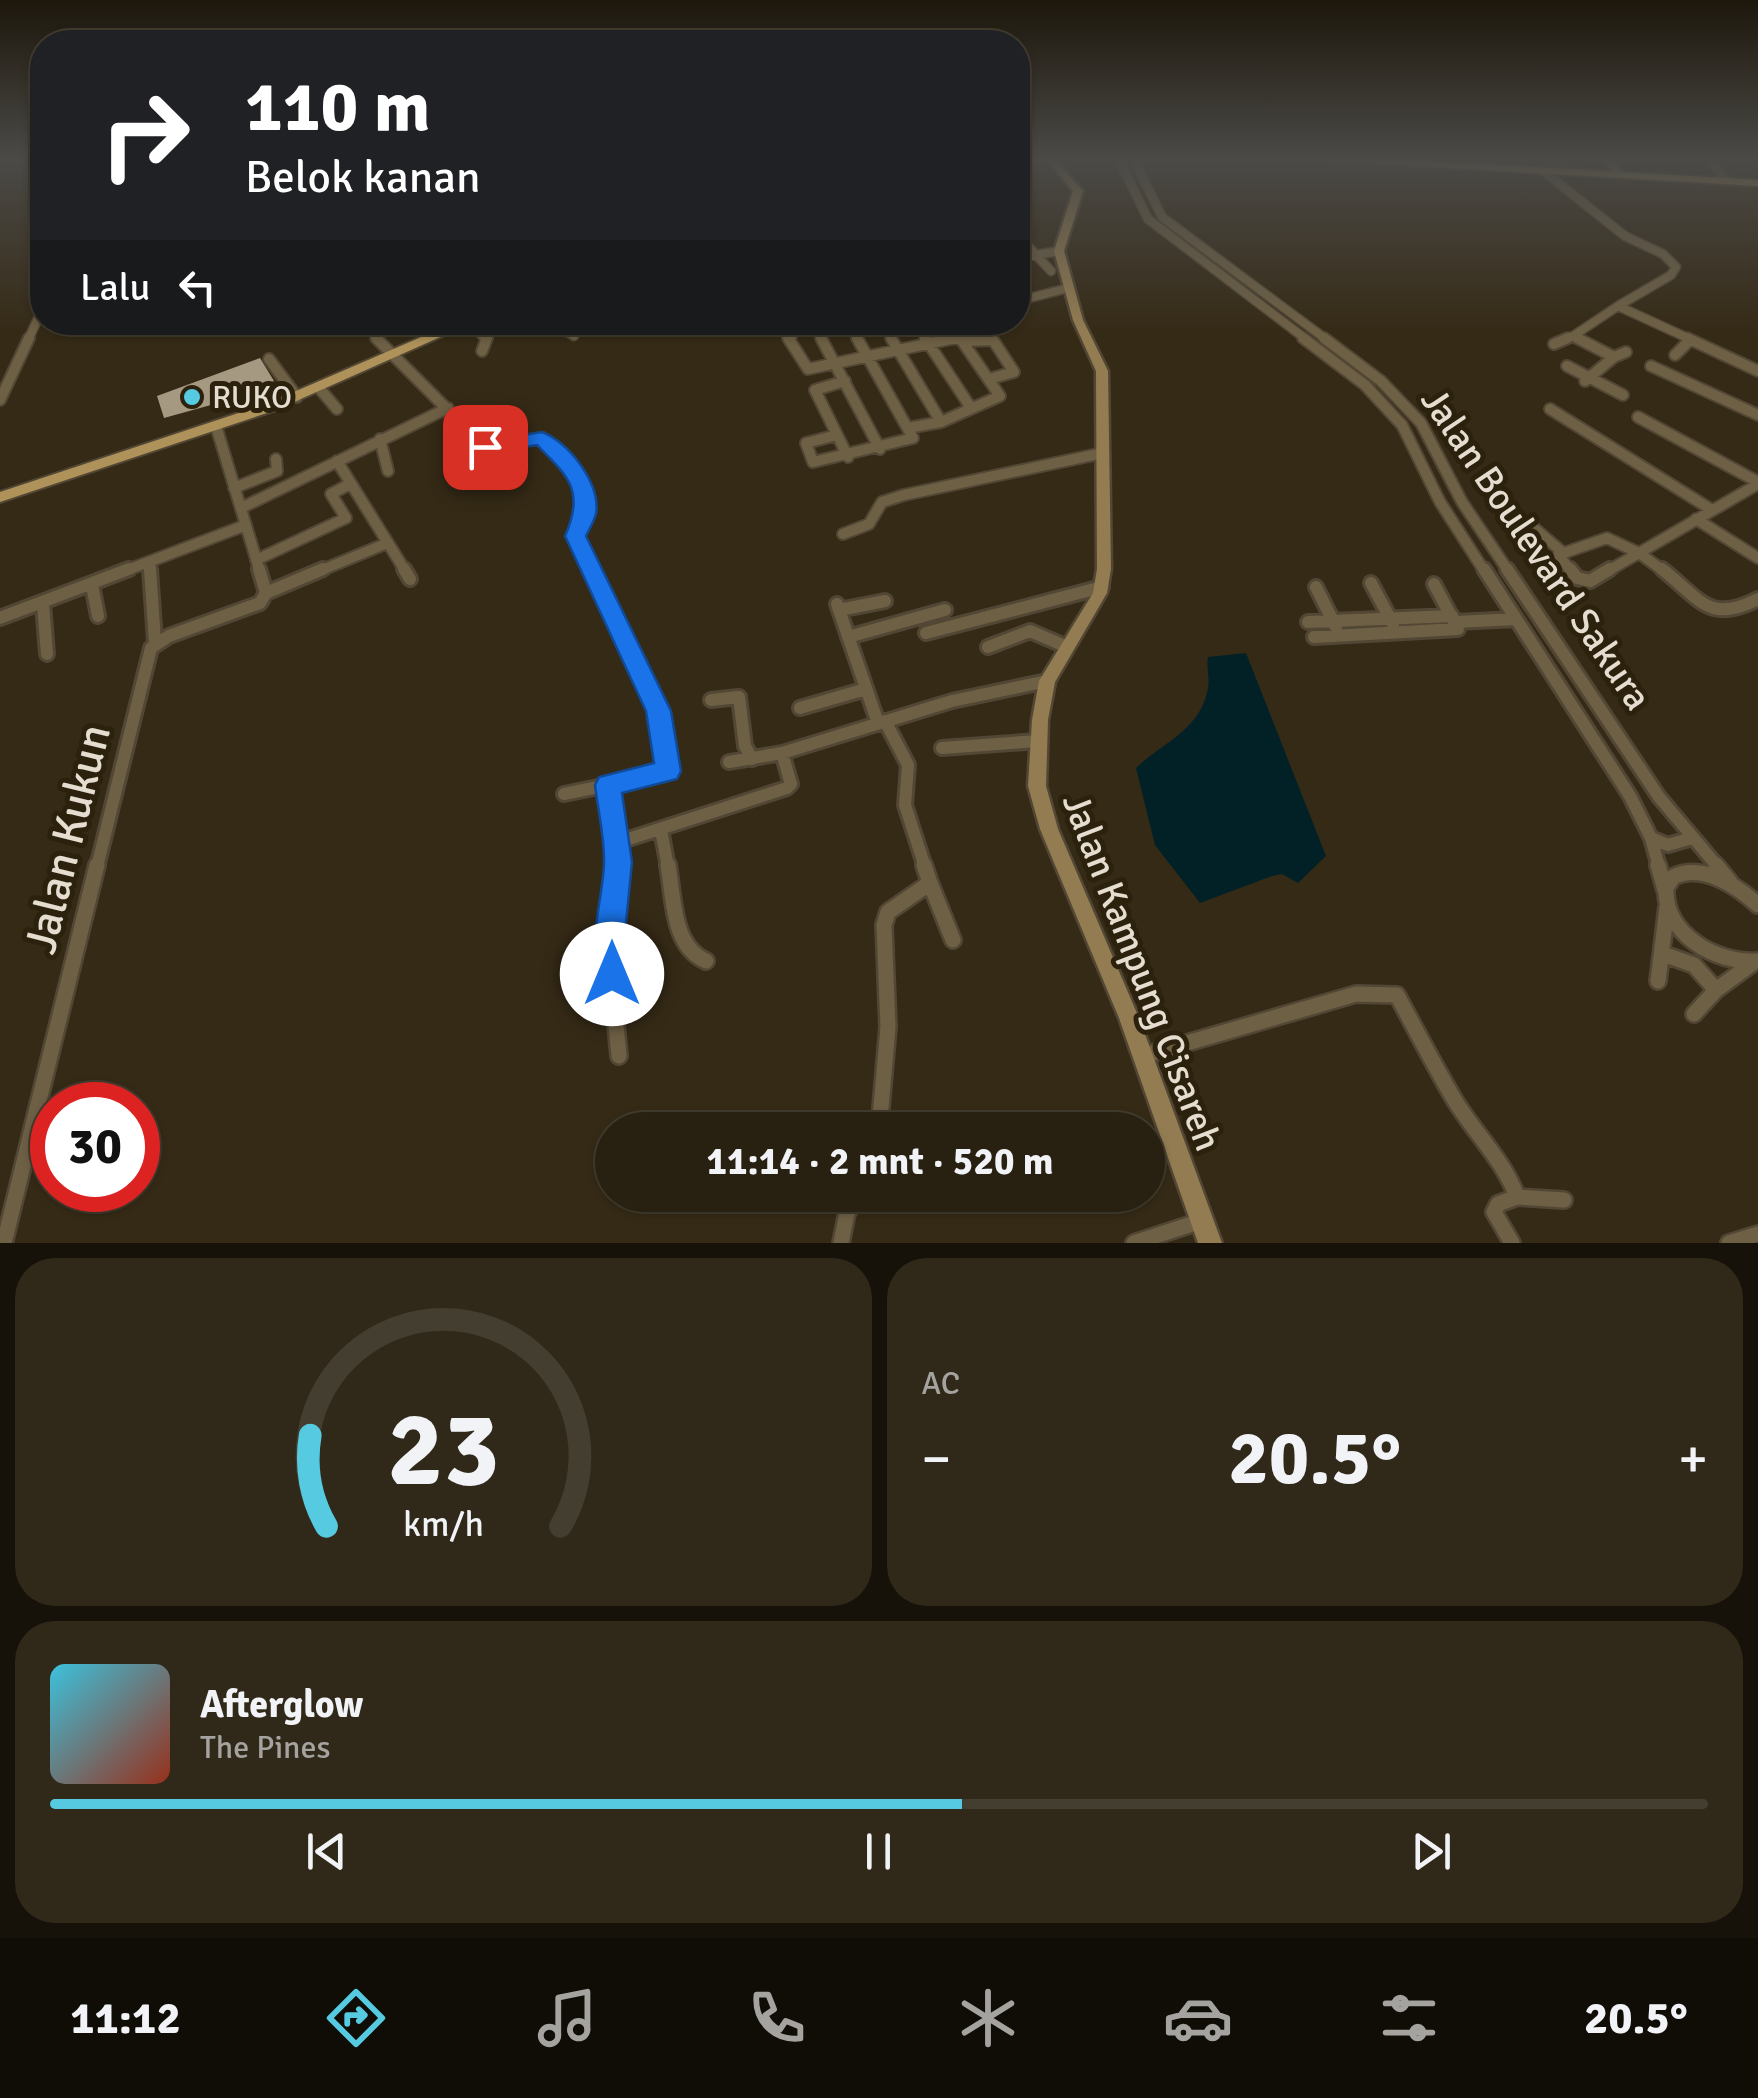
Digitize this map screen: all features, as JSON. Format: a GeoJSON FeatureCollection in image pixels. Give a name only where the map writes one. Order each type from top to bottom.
{"type":"FeatureCollection","features":[{"type":"Feature","properties":{"kind":"main road"},"geometry":{"type":"LineString","coordinates":[[1070,216],[1059,250],[1068,288],[1102,371],[1102,587]]}},
{"type":"Feature","properties":{"kind":"main road"},"geometry":{"type":"LineString","coordinates":[[0,497],[297,397],[440,335]]}},
{"type":"Feature","properties":{"kind":"main road","name":"Jalan Kampung Cisareh"},"geometry":{"type":"LineString","coordinates":[[1102,587],[1047,680],[1038,741],[1038,786],[1049,829],[1142,1056],[1210,1243]]}},
{"type":"Feature","properties":{"kind":"street","name":"Jalan Boulevard Sakura"},"geometry":{"type":"LineString","coordinates":[[1147,216],[1384,403],[1418,450],[1455,524],[1597,742],[1650,838],[1667,907],[1658,981]]}},
{"type":"Feature","properties":{"kind":"street","name":"Jalan Boulevard Sakura"},"geometry":{"type":"LineString","coordinates":[[1162,216],[1402,400],[1439,450],[1476,522],[1659,797],[1730,882],[1755,900]]}},
{"type":"Feature","properties":{"kind":"street"},"geometry":{"type":"LineString","coordinates":[[1554,344],[1671,275],[1676,267],[1662,254],[1625,236],[1600,216]]}},
{"type":"Feature","properties":{"kind":"street"},"geometry":{"type":"LineString","coordinates":[[1030,249],[1051,271]]}},
{"type":"Feature","properties":{"kind":"street"},"geometry":{"type":"LineString","coordinates":[[1030,255],[1059,250]]}},
{"type":"Feature","properties":{"kind":"street"},"geometry":{"type":"LineString","coordinates":[[1222,277],[1236,273]]}},
{"type":"Feature","properties":{"kind":"street"},"geometry":{"type":"LineString","coordinates":[[1030,298],[1068,288]]}},
{"type":"Feature","properties":{"kind":"street"},"geometry":{"type":"LineString","coordinates":[[1618,306],[1648,325],[1758,371]]}},
{"type":"Feature","properties":{"kind":"street"},"geometry":{"type":"LineString","coordinates":[[0,400],[30,335]]}},
{"type":"Feature","properties":{"kind":"street"},"geometry":{"type":"LineString","coordinates":[[374,335],[390,358],[448,408],[485,447],[542,438],[581,482],[586,514],[576,536],[658,711],[670,768],[660,774],[564,794]]}},
{"type":"Feature","properties":{"kind":"street"},"geometry":{"type":"LineString","coordinates":[[482,351],[484,335]]}},
{"type":"Feature","properties":{"kind":"street"},"geometry":{"type":"LineString","coordinates":[[790,335],[788,338],[803,366],[961,339],[991,339],[1014,372],[989,379]]}},
{"type":"Feature","properties":{"kind":"street"},"geometry":{"type":"LineString","coordinates":[[820,335],[880,449]]}},
{"type":"Feature","properties":{"kind":"street"},"geometry":{"type":"LineString","coordinates":[[837,435],[806,444],[812,461],[848,457],[913,440],[855,335]]}},
{"type":"Feature","properties":{"kind":"street"},"geometry":{"type":"LineString","coordinates":[[889,335],[941,422]]}},
{"type":"Feature","properties":{"kind":"street"},"geometry":{"type":"LineString","coordinates":[[924,335],[971,408]]}},
{"type":"Feature","properties":{"kind":"street"},"geometry":{"type":"LineString","coordinates":[[1573,336],[1614,357]]}},
{"type":"Feature","properties":{"kind":"street"},"geometry":{"type":"LineString","coordinates":[[908,428],[941,422],[1000,396],[961,339]]}},
{"type":"Feature","properties":{"kind":"street"},"geometry":{"type":"LineString","coordinates":[[1675,355],[1690,340]]}},
{"type":"Feature","properties":{"kind":"street"},"geometry":{"type":"LineString","coordinates":[[1588,379],[1626,352]]}},
{"type":"Feature","properties":{"kind":"street"},"geometry":{"type":"LineString","coordinates":[[269,359],[297,397]]}},
{"type":"Feature","properties":{"kind":"street"},"geometry":{"type":"LineString","coordinates":[[1567,366],[1623,396]]}},
{"type":"Feature","properties":{"kind":"street"},"geometry":{"type":"LineString","coordinates":[[1650,366],[1758,414]]}},
{"type":"Feature","properties":{"kind":"street"},"geometry":{"type":"LineString","coordinates":[[845,381],[815,390],[848,457]]}},
{"type":"Feature","properties":{"kind":"street"},"geometry":{"type":"LineString","coordinates":[[319,388],[337,408]]}},
{"type":"Feature","properties":{"kind":"street"},"geometry":{"type":"LineString","coordinates":[[241,508],[448,408]]}},
{"type":"Feature","properties":{"kind":"street"},"geometry":{"type":"LineString","coordinates":[[1550,409],[1712,510]]}},
{"type":"Feature","properties":{"kind":"street"},"geometry":{"type":"LineString","coordinates":[[1638,417],[1758,483]]}},
{"type":"Feature","properties":{"kind":"street"},"geometry":{"type":"LineString","coordinates":[[216,426],[266,593]]}},
{"type":"Feature","properties":{"kind":"street"},"geometry":{"type":"LineString","coordinates":[[1594,437],[1606,431]]}},
{"type":"Feature","properties":{"kind":"street"},"geometry":{"type":"LineString","coordinates":[[380,439],[388,471]]}},
{"type":"Feature","properties":{"kind":"street"},"geometry":{"type":"LineString","coordinates":[[842,534],[869,524],[882,502],[1103,453]]}},
{"type":"Feature","properties":{"kind":"street"},"geometry":{"type":"LineString","coordinates":[[234,488],[277,471],[276,458]]}},
{"type":"Feature","properties":{"kind":"street"},"geometry":{"type":"LineString","coordinates":[[337,461],[410,579]]}},
{"type":"Feature","properties":{"kind":"street"},"geometry":{"type":"LineString","coordinates":[[1561,550],[1560,560],[1586,583],[1642,554],[1758,483]]}},
{"type":"Feature","properties":{"kind":"street"},"geometry":{"type":"LineString","coordinates":[[256,560],[322,534],[321,528],[346,518],[332,491],[350,484]]}},
{"type":"Feature","properties":{"kind":"street"},"geometry":{"type":"LineString","coordinates":[[1696,519],[1758,558]]}},
{"type":"Feature","properties":{"kind":"street"},"geometry":{"type":"LineString","coordinates":[[1455,524],[1476,522]]}},
{"type":"Feature","properties":{"kind":"street"},"geometry":{"type":"LineString","coordinates":[[0,618],[246,524]]}},
{"type":"Feature","properties":{"kind":"street"},"geometry":{"type":"LineString","coordinates":[[1533,527],[1561,550]]}},
{"type":"Feature","properties":{"kind":"street"},"geometry":{"type":"LineString","coordinates":[[1561,550],[1607,538],[1642,554],[1717,612],[1732,612],[1758,599]]}},
{"type":"Feature","properties":{"kind":"street"},"geometry":{"type":"LineString","coordinates":[[155,642],[260,603],[266,593],[385,544]]}},
{"type":"Feature","properties":{"kind":"street","name":"Jalan Kukun"},"geometry":{"type":"LineString","coordinates":[[4,1243],[155,642],[150,563]]}},
{"type":"Feature","properties":{"kind":"street"},"geometry":{"type":"LineString","coordinates":[[92,584],[98,616]]}},
{"type":"Feature","properties":{"kind":"street"},"geometry":{"type":"LineString","coordinates":[[1371,584],[1398,633]]}},
{"type":"Feature","properties":{"kind":"street"},"geometry":{"type":"LineString","coordinates":[[1314,637],[1456,630],[1434,584]]}},
{"type":"Feature","properties":{"kind":"street"},"geometry":{"type":"LineString","coordinates":[[926,633],[1102,587]]}},
{"type":"Feature","properties":{"kind":"street"},"geometry":{"type":"LineString","coordinates":[[1316,587],[1340,636]]}},
{"type":"Feature","properties":{"kind":"street"},"geometry":{"type":"LineString","coordinates":[[885,601],[838,607],[866,689],[908,766],[905,805],[952,940]]}},
{"type":"Feature","properties":{"kind":"street"},"geometry":{"type":"LineString","coordinates":[[42,604],[47,654]]}},
{"type":"Feature","properties":{"kind":"street"},"geometry":{"type":"LineString","coordinates":[[848,637],[945,610]]}},
{"type":"Feature","properties":{"kind":"street"},"geometry":{"type":"LineString","coordinates":[[1308,622],[1516,619]]}},
{"type":"Feature","properties":{"kind":"street"},"geometry":{"type":"LineString","coordinates":[[988,646],[1033,631],[1065,646]]}},
{"type":"Feature","properties":{"kind":"street"},"geometry":{"type":"LineString","coordinates":[[730,762],[782,753],[882,722],[1047,680]]}},
{"type":"Feature","properties":{"kind":"street"},"geometry":{"type":"LineString","coordinates":[[800,708],[866,689]]}},
{"type":"Feature","properties":{"kind":"street"},"geometry":{"type":"LineString","coordinates":[[712,700],[739,697],[745,746],[752,759]]}},
{"type":"Feature","properties":{"kind":"street"},"geometry":{"type":"LineString","coordinates":[[942,748],[1038,741]]}},
{"type":"Feature","properties":{"kind":"street"},"geometry":{"type":"LineString","coordinates":[[616,843],[788,788],[791,784],[782,753]]}},
{"type":"Feature","properties":{"kind":"street"},"geometry":{"type":"LineString","coordinates":[[608,785],[616,843],[610,962],[619,1056]]}},
{"type":"Feature","properties":{"kind":"street"},"geometry":{"type":"LineString","coordinates":[[661,830],[682,942],[690,954],[706,961]]}},
{"type":"Feature","properties":{"kind":"street"},"geometry":{"type":"LineString","coordinates":[[1650,838],[1668,845],[1692,838]]}},
{"type":"Feature","properties":{"kind":"street"},"geometry":{"type":"LineString","coordinates":[[1665,890],[1672,878],[1687,872],[1730,882]]}},
{"type":"Feature","properties":{"kind":"street"},"geometry":{"type":"LineString","coordinates":[[881,1112],[888,1026],[884,926],[888,912],[930,883]]}},
{"type":"Feature","properties":{"kind":"street"},"geometry":{"type":"LineString","coordinates":[[1667,907],[1692,940],[1734,962],[1755,962]]}},
{"type":"Feature","properties":{"kind":"street"},"geometry":{"type":"LineString","coordinates":[[1663,954],[1680,956],[1698,965],[1716,990]]}},
{"type":"Feature","properties":{"kind":"street"},"geometry":{"type":"LineString","coordinates":[[1694,1014],[1716,990],[1755,962]]}},
{"type":"Feature","properties":{"kind":"street"},"geometry":{"type":"LineString","coordinates":[[1142,1056],[1356,994],[1397,995],[1456,1103],[1480,1132],[1489,1155],[1510,1176],[1517,1197]]}},
{"type":"Feature","properties":{"kind":"street"},"geometry":{"type":"LineString","coordinates":[[1512,1243],[1494,1208],[1517,1197],[1564,1200]]}},
{"type":"Feature","properties":{"kind":"street"},"geometry":{"type":"LineString","coordinates":[[841,1243],[848,1212]]}},
{"type":"Feature","properties":{"kind":"street"},"geometry":{"type":"LineString","coordinates":[[1134,1243],[1201,1220]]}},
{"type":"Feature","properties":{"kind":"street"},"geometry":{"type":"LineString","coordinates":[[1730,1243],[1758,1234]]}},
{"type":"Feature","properties":{"kind":"water"},"geometry":{"type":"Polygon","coordinates":[[[1246,653],[1326,856],[1298,883],[1282,874],[1272,876],[1200,903],[1155,845],[1136,768],[1197,715],[1208,688],[1208,657],[1246,653]]]}},
{"type":"Feature","properties":{"kind":"building"},"geometry":{"type":"Polygon","coordinates":[[[260,358],[274,381],[256,387],[258,392],[164,418],[157,396],[260,358]]]}},
{"type":"Feature","properties":{"kind":"place","name":"RUKO"},"geometry":{"type":"Point","coordinates":[192,397]}},
{"type":"Feature","properties":{"kind":"route"},"geometry":{"type":"LineString","coordinates":[[485,447],[542,438],[574,470],[583,488],[586,514],[576,536],[578,543],[601,597],[629,642],[658,711],[668,771],[608,785],[618,862],[610,943],[612,974]]}}]}
